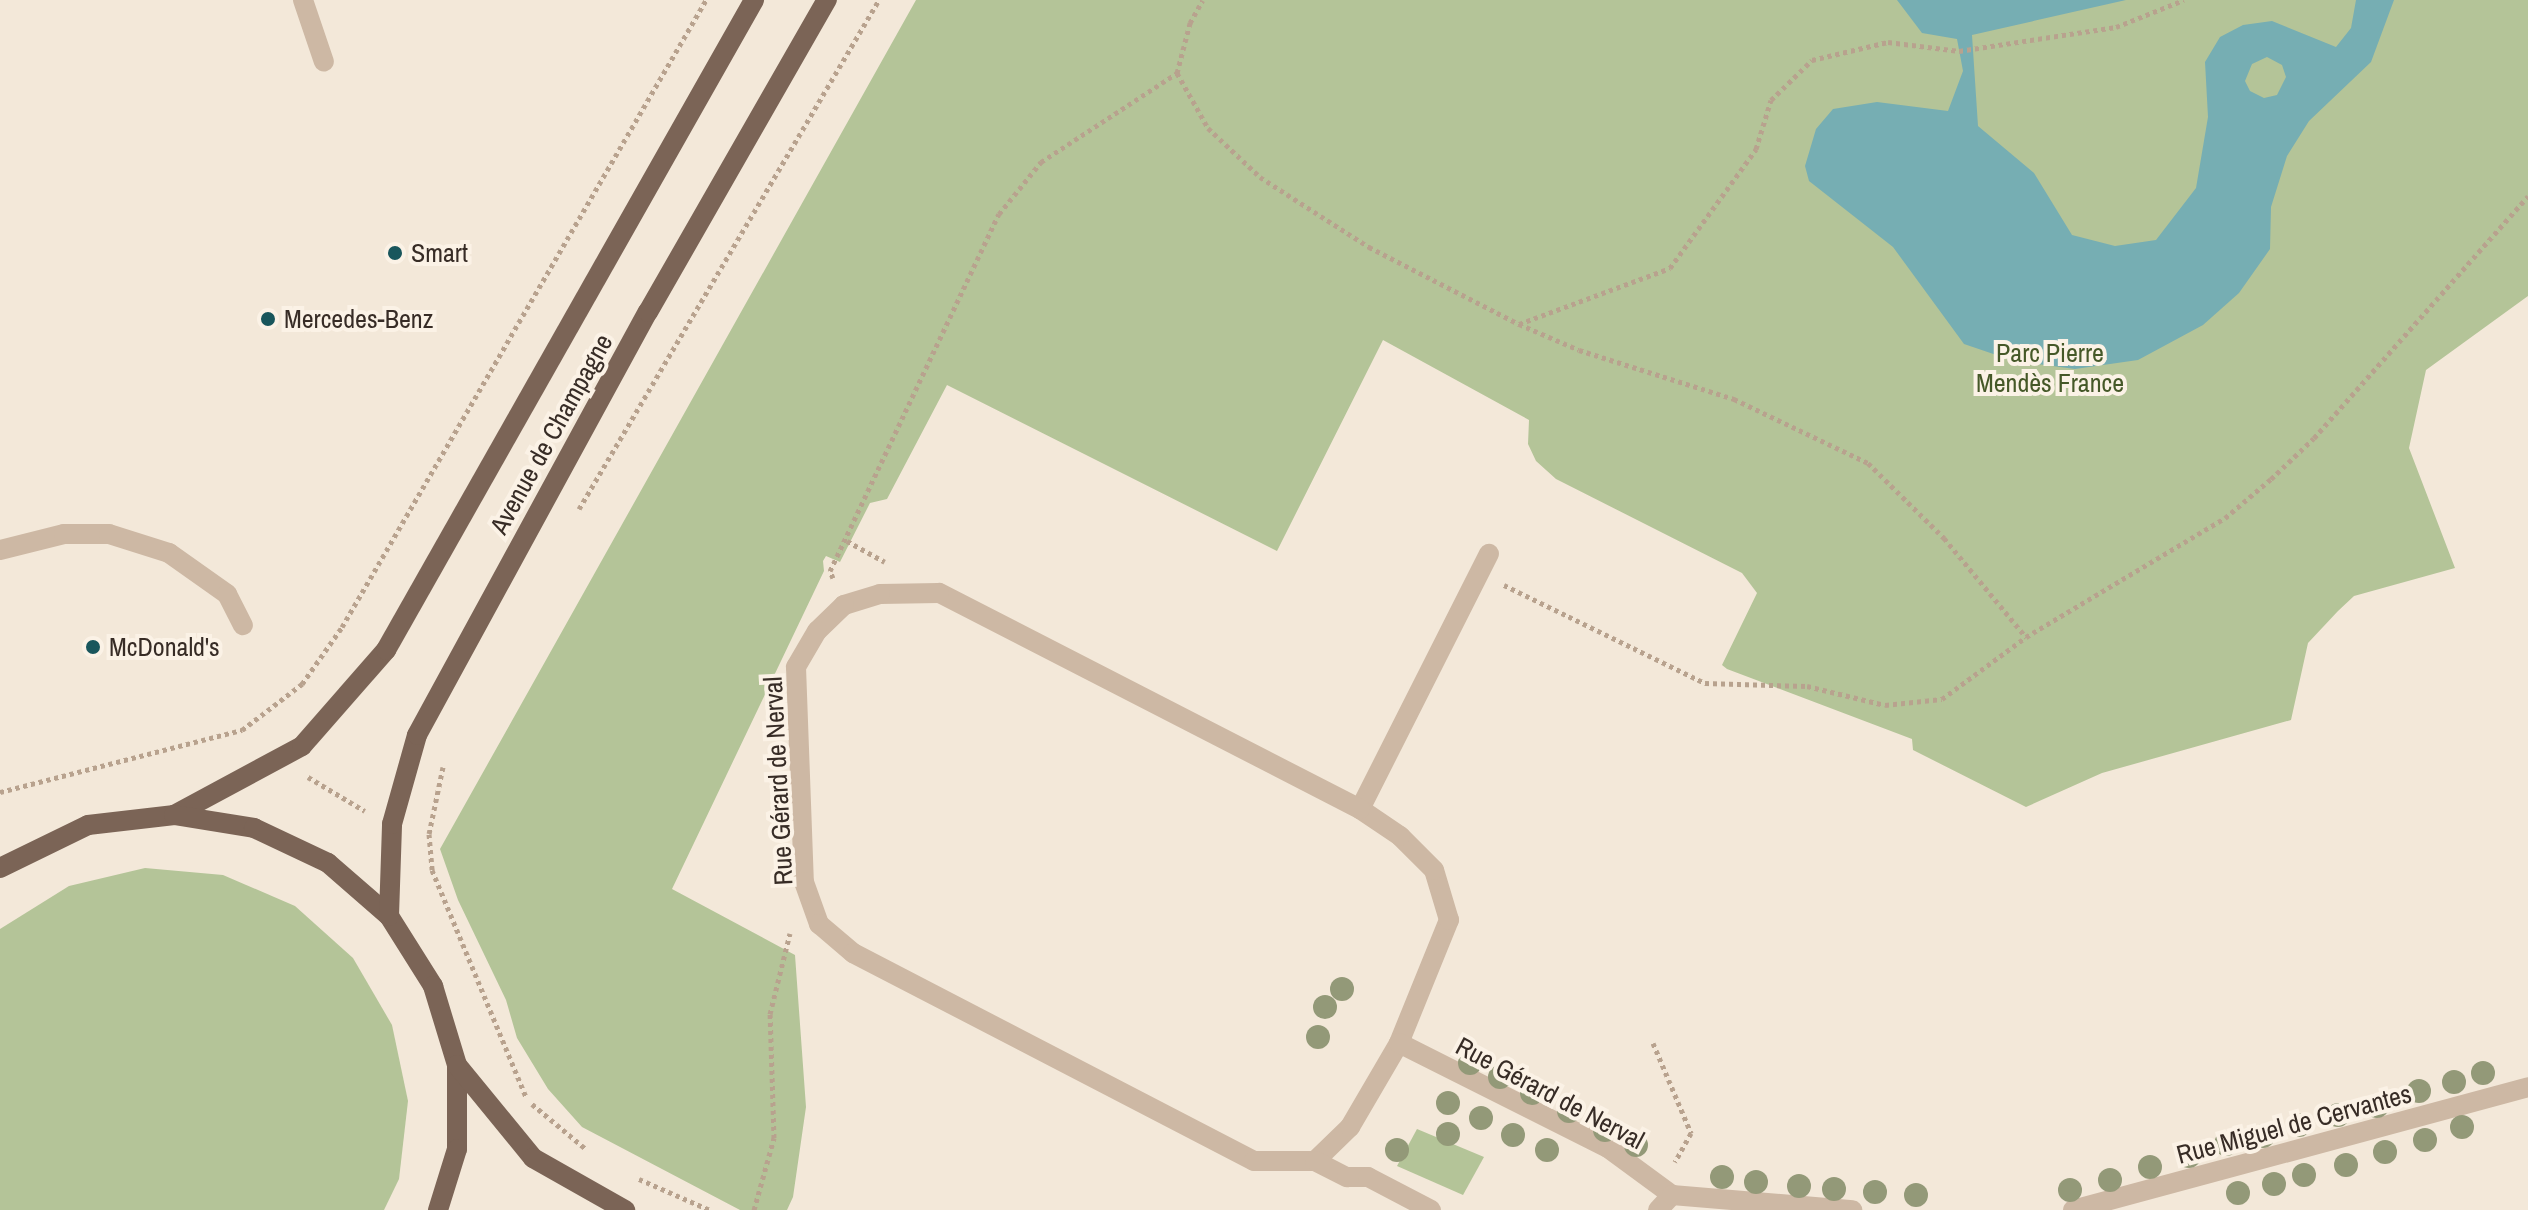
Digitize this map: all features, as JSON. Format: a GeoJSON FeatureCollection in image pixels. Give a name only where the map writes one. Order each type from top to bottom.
{"type":"FeatureCollection","features":[{"type":"Feature","properties":{"kind":"main road","name":"Avenue de Champagne"},"geometry":{"type":"LineString","coordinates":[[174,815],[302,746],[386,650],[754,0]]}},
{"type":"Feature","properties":{"kind":"main road","name":"Avenue de Champagne"},"geometry":{"type":"LineString","coordinates":[[389,916],[392,824],[417,735],[446,677],[827,0]]}},
{"type":"Feature","properties":{"kind":"main road"},"geometry":{"type":"LineString","coordinates":[[3,862],[88,825],[174,815],[266,834],[328,863],[389,916],[433,986],[457,1065],[457,1149],[438,1210]]}},
{"type":"Feature","properties":{"kind":"main road"},"geometry":{"type":"LineString","coordinates":[[457,1065],[533,1158],[625,1210]]}},
{"type":"Feature","properties":{"kind":"street"},"geometry":{"type":"LineString","coordinates":[[303,0],[324,62]]}},
{"type":"Feature","properties":{"kind":"street"},"geometry":{"type":"LineString","coordinates":[[0,550],[64,534],[124,538],[169,553],[227,594],[243,625]]}},
{"type":"Feature","properties":{"kind":"street"},"geometry":{"type":"LineString","coordinates":[[1360,809],[1489,554]]}},
{"type":"Feature","properties":{"kind":"street","name":"Rue Gérard de Nerval"},"geometry":{"type":"LineString","coordinates":[[939,593],[1360,809],[1400,836],[1434,870],[1449,920],[1399,1043],[1350,1127],[1315,1161],[1254,1161],[853,953],[819,924],[804,882],[796,667],[817,631],[844,605],[880,594],[939,593]]}},
{"type":"Feature","properties":{"kind":"street","name":"Rue Gérard de Nerval"},"geometry":{"type":"LineString","coordinates":[[1399,1043],[1608,1148],[1664,1198]]}},
{"type":"Feature","properties":{"kind":"street","name":"Rue Miguel de Cervantes"},"geometry":{"type":"LineString","coordinates":[[2073,1210],[2528,1087]]}},
{"type":"Feature","properties":{"kind":"street"},"geometry":{"type":"LineString","coordinates":[[1315,1161],[1347,1177],[1368,1177],[1431,1210]]}},
{"type":"Feature","properties":{"kind":"street"},"geometry":{"type":"LineString","coordinates":[[1664,1198],[1852,1210]]}},
{"type":"Feature","properties":{"kind":"path"},"geometry":{"type":"LineString","coordinates":[[0,792],[242,730],[302,684],[342,627],[706,0]]}},
{"type":"Feature","properties":{"kind":"path"},"geometry":{"type":"LineString","coordinates":[[572,521],[879,0]]}},
{"type":"Feature","properties":{"kind":"path"},"geometry":{"type":"LineString","coordinates":[[844,605],[830,571],[999,214],[1041,162],[1177,73],[1190,23],[1203,0]]}},
{"type":"Feature","properties":{"kind":"path"},"geometry":{"type":"LineString","coordinates":[[1519,324],[1670,268],[1756,149],[1771,100],[1812,60],[1888,42],[1959,51],[2116,27],[2184,0]]}},
{"type":"Feature","properties":{"kind":"path"},"geometry":{"type":"LineString","coordinates":[[1177,73],[1208,128],[1260,177],[1369,247],[1519,324],[1579,350],[1734,399],[1868,463],[1944,538],[2026,637]]}},
{"type":"Feature","properties":{"kind":"path"},"geometry":{"type":"LineString","coordinates":[[1481,574],[1705,683],[1807,686],[1885,705],[1942,699],[2026,637],[2225,518],[2271,479],[2314,438],[2528,196]]}},
{"type":"Feature","properties":{"kind":"path"},"geometry":{"type":"LineString","coordinates":[[242,730],[339,799],[392,824],[429,834]]}},
{"type":"Feature","properties":{"kind":"path"},"geometry":{"type":"LineString","coordinates":[[446,754],[429,834],[432,870],[527,1099],[597,1158]]}},
{"type":"Feature","properties":{"kind":"path"},"geometry":{"type":"LineString","coordinates":[[754,1210],[774,1138],[770,1014],[804,882]]}},
{"type":"Feature","properties":{"kind":"path"},"geometry":{"type":"LineString","coordinates":[[1653,1043],[1691,1133],[1664,1198]]}},
{"type":"Feature","properties":{"kind":"path"},"geometry":{"type":"LineString","coordinates":[[630,1175],[710,1210]]}},
{"type":"Feature","properties":{"kind":"green space","name":"Parc Pierre Mendès France"},"geometry":{"type":"Polygon","coordinates":[[[916,0],[2528,0],[2528,296],[2426,370],[2409,448],[2455,568],[2354,596],[2308,643],[2291,720],[2102,773],[2026,807],[1913,750],[1912,739],[1727,669],[1722,665],[1757,593],[1742,573],[1556,479],[1536,461],[1528,444],[1529,420],[1383,340],[1277,551],[947,385],[887,499],[870,503],[840,562],[826,556],[823,561],[824,571],[672,889],[795,955],[806,1107],[793,1197],[787,1210],[740,1210],[582,1127],[548,1089],[517,1038],[506,1000],[458,900],[440,849],[916,0]]]}},
{"type":"Feature","properties":{"kind":"green space"},"geometry":{"type":"Polygon","coordinates":[[[145,868],[223,875],[295,906],[353,958],[392,1025],[408,1101],[399,1179],[384,1210],[0,1210],[0,929],[69,886],[145,868]]]}},
{"type":"Feature","properties":{"kind":"green space"},"geometry":{"type":"Polygon","coordinates":[[[1417,1129],[1484,1157],[1463,1195],[1397,1166],[1417,1129]]]}},
{"type":"Feature","properties":{"kind":"water"},"geometry":{"type":"Polygon","coordinates":[[[1897,0],[2126,0],[1972,35],[1978,126],[2034,173],[2072,235],[2115,246],[2156,240],[2196,188],[2208,117],[2205,62],[2220,37],[2243,25],[2272,21],[2336,47],[2351,28],[2356,0],[2394,0],[2371,62],[2309,121],[2287,156],[2271,207],[2270,249],[2239,293],[2203,325],[2138,360],[2075,369],[2014,361],[1964,344],[1893,247],[1809,181],[1805,166],[1816,129],[1833,109],[1877,102],[1948,111],[1963,71],[1957,39],[1922,33],[1897,0]],[[2267,57],[2252,64],[2245,81],[2250,91],[2264,98],[2277,95],[2286,77],[2282,65],[2267,57]]]}},
{"type":"Feature","properties":{"kind":"place","name":"Smart"},"geometry":{"type":"Point","coordinates":[395,253]}},
{"type":"Feature","properties":{"kind":"place","name":"Mercedes-Benz"},"geometry":{"type":"Point","coordinates":[268,319]}},
{"type":"Feature","properties":{"kind":"place","name":"McDonald's"},"geometry":{"type":"Point","coordinates":[93,647]}}]}
